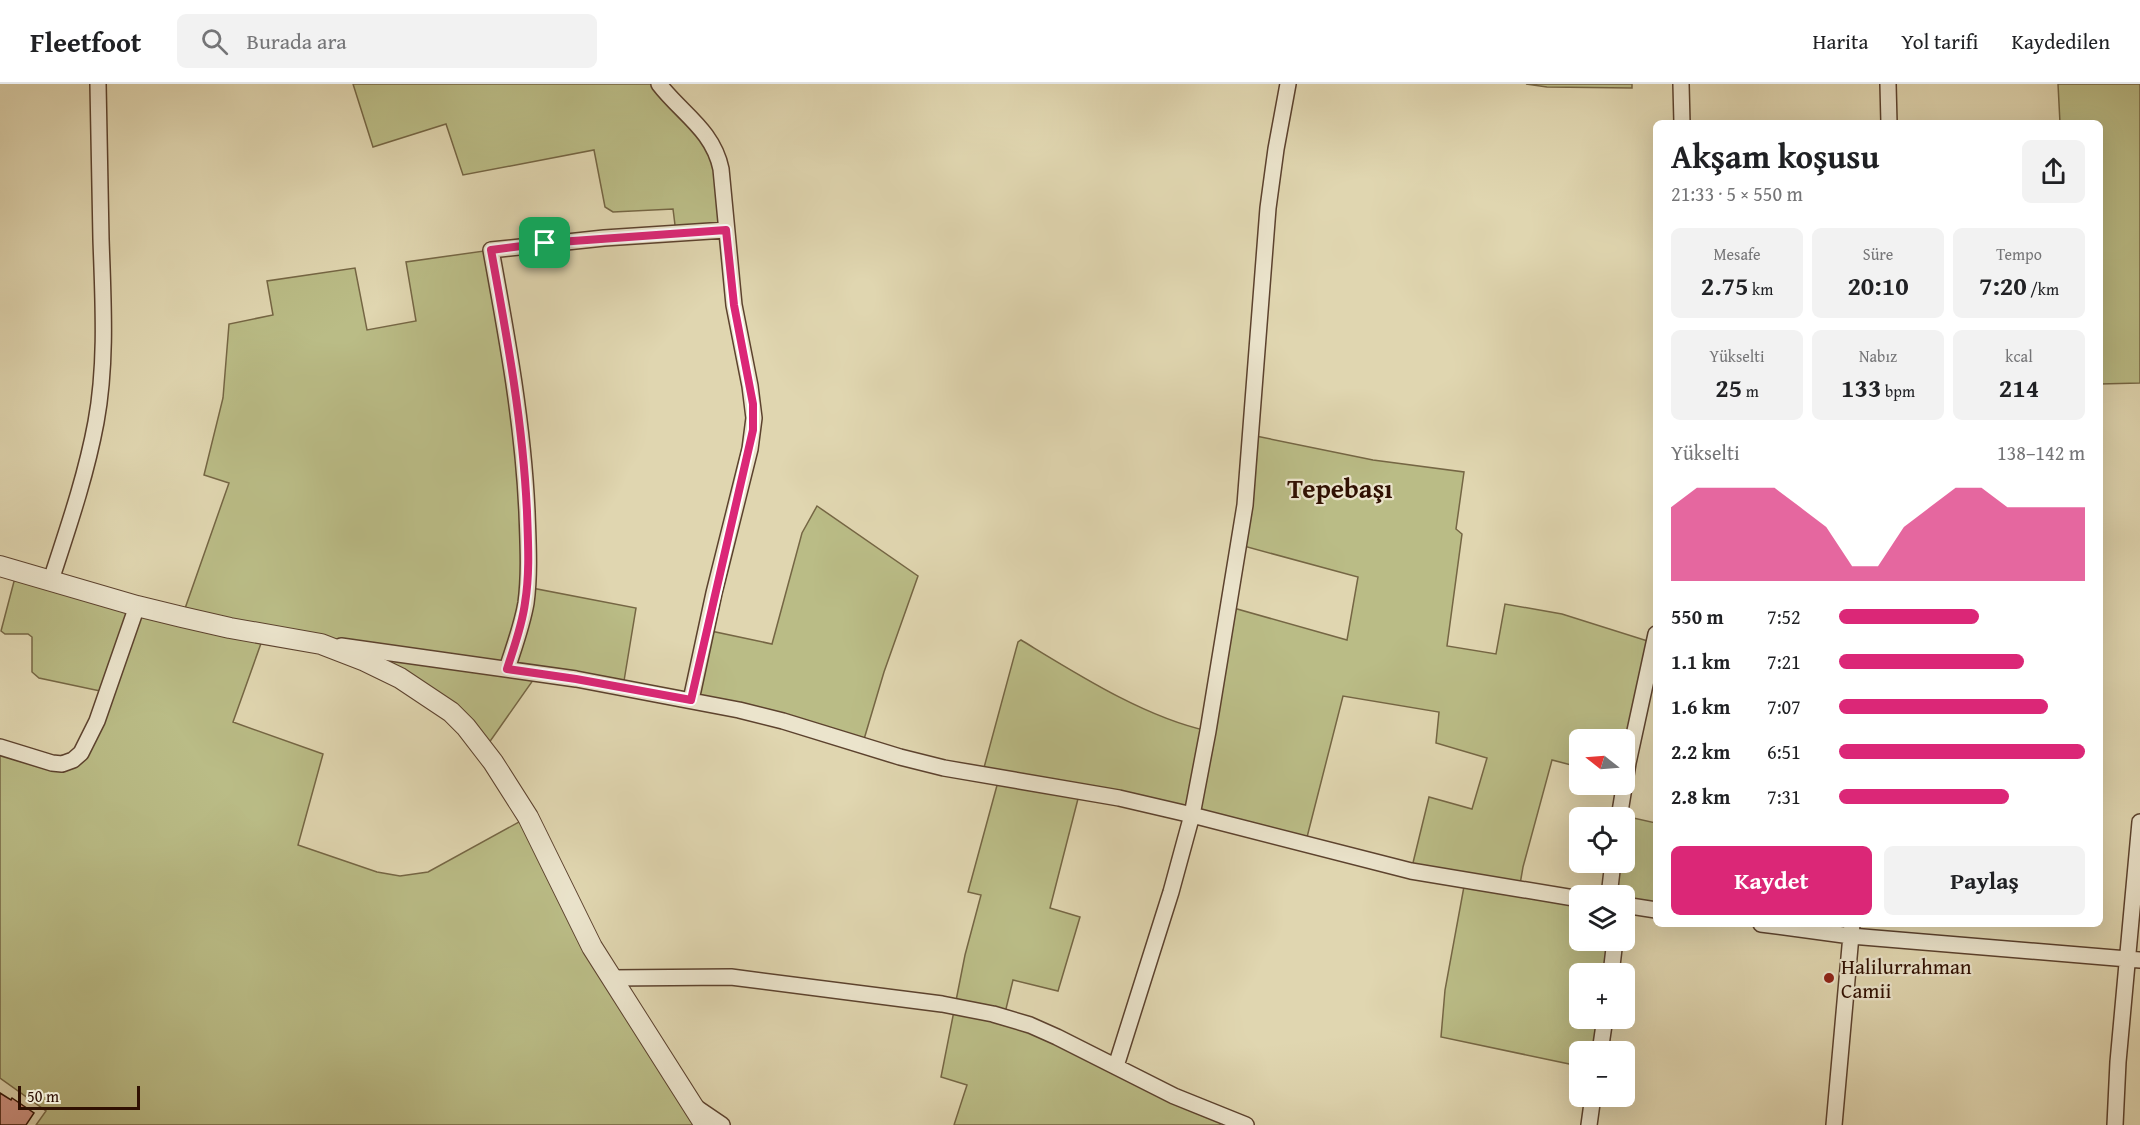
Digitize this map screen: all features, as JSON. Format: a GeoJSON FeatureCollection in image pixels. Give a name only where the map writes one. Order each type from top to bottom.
{"type":"FeatureCollection","features":[{"type":"Feature","properties":{"kind":"street"},"geometry":{"type":"LineString","coordinates":[[51,580],[86,464],[96,422],[101,383],[103,322],[98,84]]}},
{"type":"Feature","properties":{"kind":"street"},"geometry":{"type":"LineString","coordinates":[[659,84],[705,133],[718,155],[734,305],[753,404],[753,430],[691,700]]}},
{"type":"Feature","properties":{"kind":"street"},"geometry":{"type":"LineString","coordinates":[[1116,1066],[1171,892],[1192,815],[1230,607],[1245,505],[1268,208],[1288,84]]}},
{"type":"Feature","properties":{"kind":"street"},"geometry":{"type":"LineString","coordinates":[[1681,84],[1682,120]]}},
{"type":"Feature","properties":{"kind":"street"},"geometry":{"type":"LineString","coordinates":[[1888,84],[1889,120]]}},
{"type":"Feature","properties":{"kind":"street"},"geometry":{"type":"LineString","coordinates":[[507,669],[520,629],[525,603],[528,568],[527,519],[517,401],[491,250],[569,241],[726,230]]}},
{"type":"Feature","properties":{"kind":"street"},"geometry":{"type":"LineString","coordinates":[[0,566],[137,606],[230,628],[321,644],[576,679],[691,700],[783,721],[944,768],[1080,791],[1192,815],[1410,871],[1569,897]]}},
{"type":"Feature","properties":{"kind":"street"},"geometry":{"type":"LineString","coordinates":[[0,747],[62,764],[73,760],[81,753],[97,721],[137,606]]}},
{"type":"Feature","properties":{"kind":"street"},"geometry":{"type":"LineString","coordinates":[[321,644],[365,660],[399,678],[451,712],[466,727],[493,762],[528,817],[573,911],[611,978],[705,1125]]}},
{"type":"Feature","properties":{"kind":"street"},"geometry":{"type":"LineString","coordinates":[[1621,807],[1653,649]]}},
{"type":"Feature","properties":{"kind":"street"},"geometry":{"type":"LineString","coordinates":[[2115,1125],[2116,1085],[2133,960],[2140,822]]}},
{"type":"Feature","properties":{"kind":"street"},"geometry":{"type":"LineString","coordinates":[[1635,907],[1653,910]]}},
{"type":"Feature","properties":{"kind":"street"},"geometry":{"type":"LineString","coordinates":[[1806,927],[2133,960]]}},
{"type":"Feature","properties":{"kind":"street"},"geometry":{"type":"LineString","coordinates":[[1834,1125],[1851,930]]}},
{"type":"Feature","properties":{"kind":"street"},"geometry":{"type":"LineString","coordinates":[[611,978],[731,977],[955,1006],[1030,1025],[1174,1096],[1246,1125]]}},
{"type":"Feature","properties":{"kind":"street"},"geometry":{"type":"LineString","coordinates":[[692,1104],[722,1125]]}},
{"type":"Feature","properties":{"kind":"street"},"geometry":{"type":"LineString","coordinates":[[1589,1125],[1591,1107]]}},
{"type":"Feature","properties":{"kind":"green space"},"geometry":{"type":"Polygon","coordinates":[[[353,84],[659,84],[712,144],[726,230],[676,233],[673,209],[613,212],[605,207],[594,150],[463,175],[446,124],[373,147],[353,84]]]}},
{"type":"Feature","properties":{"kind":"green space"},"geometry":{"type":"Polygon","coordinates":[[[1526,84],[1632,84],[1632,88],[1547,87],[1526,84]]]}},
{"type":"Feature","properties":{"kind":"green space"},"geometry":{"type":"Polygon","coordinates":[[[2058,84],[2140,84],[2140,383],[2103,384],[2103,120],[2060,120],[2058,84]]]}},
{"type":"Feature","properties":{"kind":"green space"},"geometry":{"type":"Polygon","coordinates":[[[491,250],[508,343],[527,587],[636,608],[623,687],[538,673],[484,750],[399,678],[264,635],[233,722],[323,754],[298,845],[377,872],[400,876],[428,872],[528,817],[692,1104],[722,1125],[36,1125],[46,1111],[0,1078],[0,747],[73,760],[105,692],[39,678],[32,672],[32,637],[28,634],[5,634],[1,631],[17,570],[182,617],[229,483],[204,475],[223,398],[229,324],[273,315],[267,281],[355,268],[367,330],[416,321],[406,262],[491,250]]]}},
{"type":"Feature","properties":{"kind":"green space"},"geometry":{"type":"Polygon","coordinates":[[[1251,435],[1373,460],[1464,472],[1456,529],[1462,534],[1447,646],[1496,654],[1505,604],[1562,614],[1653,643],[1635,730],[1569,729],[1569,764],[1552,760],[1519,890],[1569,898],[1569,951],[1614,951],[1612,963],[1569,963],[1569,1029],[1603,1029],[1602,1041],[1569,1041],[1569,1064],[1441,1037],[1445,990],[1465,881],[1411,871],[1429,797],[1472,809],[1487,758],[1436,743],[1439,712],[1343,696],[1305,845],[1080,791],[1050,908],[1080,917],[1058,991],[1013,980],[1004,1017],[1221,1116],[1220,1125],[954,1125],[967,1085],[941,1077],[965,955],[981,895],[968,892],[999,778],[982,775],[1018,642],[1021,640],[1135,705],[1160,716],[1208,731],[1230,607],[1347,640],[1358,577],[1240,545],[1251,435]]]}},
{"type":"Feature","properties":{"kind":"green space"},"geometry":{"type":"Polygon","coordinates":[[[817,506],[918,576],[884,672],[862,746],[691,700],[706,630],[772,644],[802,533],[817,506]]]}},
{"type":"Feature","properties":{"kind":"green space"},"geometry":{"type":"Polygon","coordinates":[[[1635,818],[1653,822],[1653,910],[1635,907],[1635,885],[1610,885],[1612,873],[1635,873],[1635,818]]]}},
{"type":"Feature","properties":{"kind":"building"},"geometry":{"type":"Polygon","coordinates":[[[0,1093],[34,1113],[26,1125],[0,1125],[0,1093]]]}},
{"type":"Feature","properties":{"kind":"place","name":"Halilurrahman Camii"},"geometry":{"type":"Point","coordinates":[1829,978]}},
{"type":"Feature","properties":{"kind":"district","name":"Tepebaşı"},"geometry":{"type":"Point","coordinates":[1340,488]}},
{"type":"Feature","properties":{"kind":"route"},"geometry":{"type":"LineString","coordinates":[[726,230],[734,305],[754,418],[750,449],[714,593],[691,700],[507,669],[520,629],[525,603],[528,576],[527,519],[517,401],[491,250],[545,243],[726,230]]}}]}
